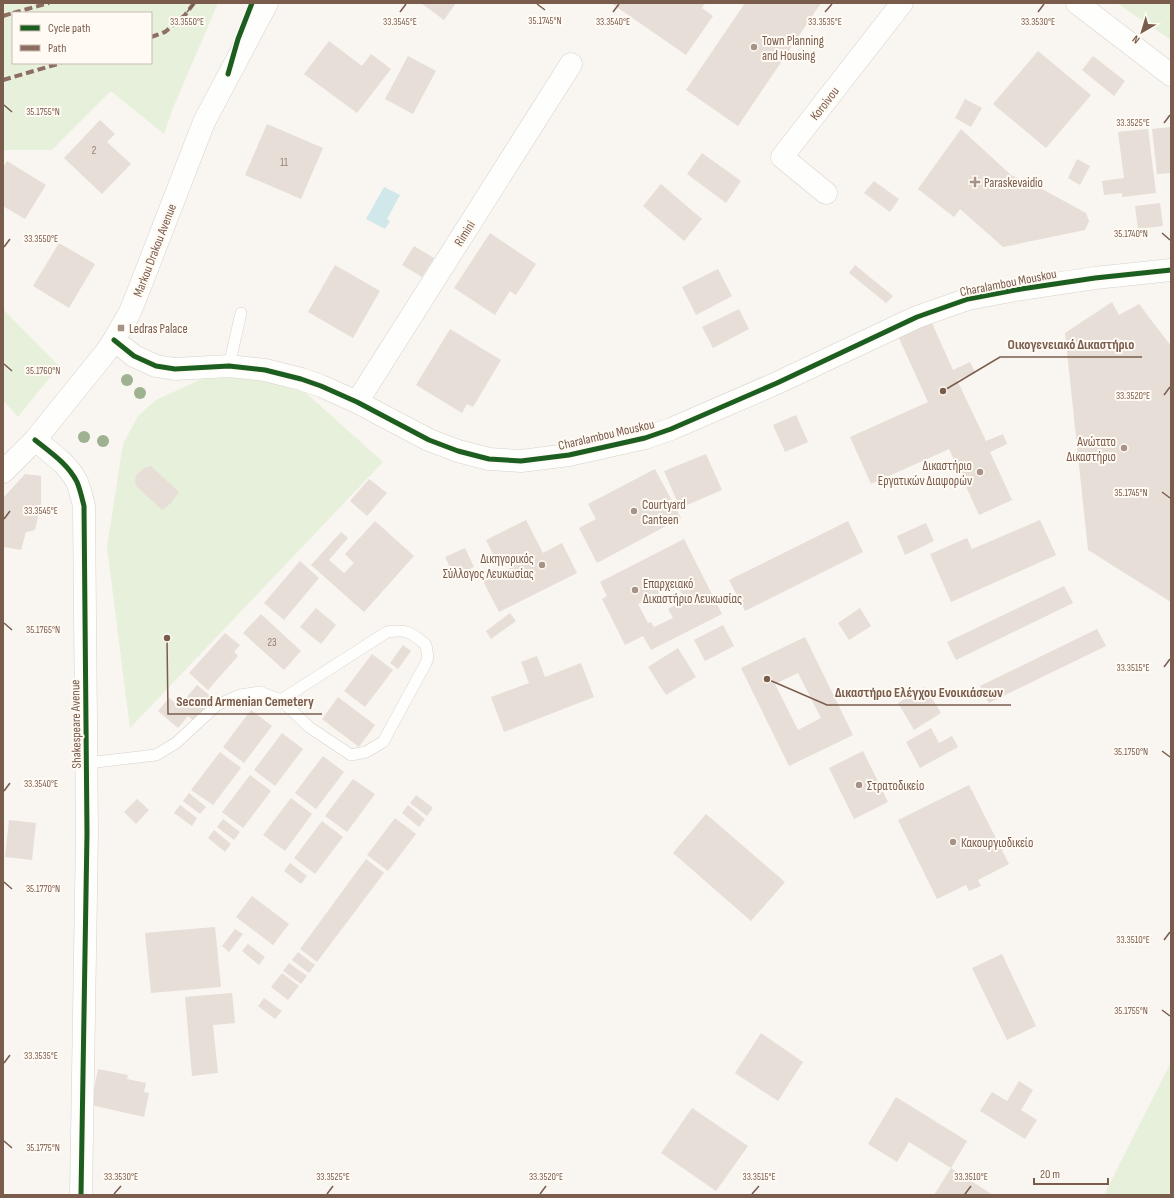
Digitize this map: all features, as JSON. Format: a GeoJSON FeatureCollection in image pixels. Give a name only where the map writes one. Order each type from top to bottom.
{"type":"FeatureCollection","features":[{"type":"Feature","properties":{"kind":"street","name":"Markou Drakou Avenue"},"geometry":{"type":"LineString","coordinates":[[3,472],[35,440],[95,367],[114,340],[130,312],[204,122],[267,3]]}},
{"type":"Feature","properties":{"kind":"street","name":"Koroivou"},"geometry":{"type":"LineString","coordinates":[[826,193],[782,157],[902,3]]}},
{"type":"Feature","properties":{"kind":"street"},"geometry":{"type":"LineString","coordinates":[[1077,3],[1171,75]]}},
{"type":"Feature","properties":{"kind":"street","name":"Rimini"},"geometry":{"type":"LineString","coordinates":[[357,402],[570,64]]}},
{"type":"Feature","properties":{"kind":"street","name":"Charalambou Mouskou"},"geometry":{"type":"LineString","coordinates":[[114,340],[134,356],[156,366],[175,369],[229,366],[265,370],[301,379],[357,402],[429,440],[458,451],[489,459],[521,460],[569,455],[645,438],[670,429],[778,384],[917,317],[968,299],[1021,289],[1095,278],[1171,270]]}},
{"type":"Feature","properties":{"kind":"street","name":"Shakespeare Avenue"},"geometry":{"type":"LineString","coordinates":[[35,440],[61,461],[70,471],[77,482],[84,506],[87,763],[81,1195]]}},
{"type":"Feature","properties":{"kind":"lane"},"geometry":{"type":"LineString","coordinates":[[229,366],[241,313]]}},
{"type":"Feature","properties":{"kind":"lane"},"geometry":{"type":"LineString","coordinates":[[87,763],[156,755],[176,744],[217,705],[240,694],[260,692],[281,700],[309,727],[351,755],[366,752],[382,742],[416,683],[428,657],[426,645],[415,635],[402,630],[387,632],[281,700]]}},
{"type":"Feature","properties":{"kind":"green space"},"geometry":{"type":"Polygon","coordinates":[[[3,3],[218,3],[173,108],[164,134],[111,91],[52,150],[3,150],[3,3]]]}},
{"type":"Feature","properties":{"kind":"green space"},"geometry":{"type":"Polygon","coordinates":[[[1118,3],[1171,3],[1171,40],[1124,8],[1118,3]]]}},
{"type":"Feature","properties":{"kind":"green space"},"geometry":{"type":"Polygon","coordinates":[[[3,309],[59,366],[18,417],[3,400],[3,309]]]}},
{"type":"Feature","properties":{"kind":"green space"},"geometry":{"type":"Polygon","coordinates":[[[251,377],[306,393],[383,462],[130,728],[107,547],[123,444],[138,416],[156,400],[202,379],[251,377]]]}},
{"type":"Feature","properties":{"kind":"green space"},"geometry":{"type":"Polygon","coordinates":[[[1171,1062],[1171,1195],[1104,1195],[1171,1062]]]}},
{"type":"Feature","properties":{"kind":"water"},"geometry":{"type":"Polygon","coordinates":[[[384,187],[400,195],[387,219],[390,221],[385,229],[366,219],[384,187]]]}},
{"type":"Feature","properties":{"kind":"building"},"geometry":{"type":"Polygon","coordinates":[[[421,3],[456,3],[444,20],[421,3]]]}},
{"type":"Feature","properties":{"kind":"building"},"geometry":{"type":"Polygon","coordinates":[[[611,3],[705,3],[702,8],[713,16],[686,55],[611,3]]]}},
{"type":"Feature","properties":{"kind":"building","name":"Town Planning and Housing"},"geometry":{"type":"Polygon","coordinates":[[[745,3],[821,3],[738,126],[686,90],[745,3]]]}},
{"type":"Feature","properties":{"kind":"building"},"geometry":{"type":"Polygon","coordinates":[[[329,41],[362,66],[371,54],[391,69],[357,113],[304,74],[329,41]]]}},
{"type":"Feature","properties":{"kind":"building"},"geometry":{"type":"Polygon","coordinates":[[[1038,51],[1091,95],[1046,148],[993,104],[1038,51]]]}},
{"type":"Feature","properties":{"kind":"building"},"geometry":{"type":"Polygon","coordinates":[[[408,56],[436,71],[413,114],[385,99],[408,56]]]}},
{"type":"Feature","properties":{"kind":"building"},"geometry":{"type":"Polygon","coordinates":[[[1093,56],[1125,81],[1114,96],[1082,70],[1093,56]]]}},
{"type":"Feature","properties":{"kind":"building"},"geometry":{"type":"Polygon","coordinates":[[[965,99],[982,108],[971,127],[955,118],[965,99]]]}},
{"type":"Feature","properties":{"kind":"building"},"geometry":{"type":"Polygon","coordinates":[[[100,120],[115,134],[107,142],[131,164],[102,194],[64,158],[100,120]]]}},
{"type":"Feature","properties":{"kind":"building"},"geometry":{"type":"Polygon","coordinates":[[[267,124],[323,148],[301,199],[245,175],[267,124]]]}},
{"type":"Feature","properties":{"kind":"building"},"geometry":{"type":"Polygon","coordinates":[[[1171,127],[1171,173],[1157,174],[1152,129],[1171,127]]]}},
{"type":"Feature","properties":{"kind":"building","name":"Paraskevaidio"},"geometry":{"type":"Polygon","coordinates":[[[961,129],[1011,175],[1042,189],[1086,213],[1089,221],[1085,230],[1003,247],[960,209],[954,217],[918,189],[961,129]]]}},
{"type":"Feature","properties":{"kind":"building"},"geometry":{"type":"Polygon","coordinates":[[[1148,129],[1156,193],[1122,197],[1122,193],[1104,195],[1102,181],[1124,178],[1118,132],[1148,129]]]}},
{"type":"Feature","properties":{"kind":"building"},"geometry":{"type":"Polygon","coordinates":[[[702,153],[741,181],[726,203],[687,174],[702,153]]]}},
{"type":"Feature","properties":{"kind":"building"},"geometry":{"type":"Polygon","coordinates":[[[1077,159],[1090,166],[1080,185],[1068,178],[1077,159]]]}},
{"type":"Feature","properties":{"kind":"building"},"geometry":{"type":"Polygon","coordinates":[[[7,161],[46,185],[25,219],[3,206],[3,168],[7,161]]]}},
{"type":"Feature","properties":{"kind":"building"},"geometry":{"type":"Polygon","coordinates":[[[874,181],[899,199],[890,212],[864,193],[874,181]]]}},
{"type":"Feature","properties":{"kind":"building"},"geometry":{"type":"Polygon","coordinates":[[[661,184],[702,219],[684,241],[643,206],[661,184]]]}},
{"type":"Feature","properties":{"kind":"building"},"geometry":{"type":"Polygon","coordinates":[[[1160,203],[1163,226],[1138,229],[1135,206],[1160,203]]]}},
{"type":"Feature","properties":{"kind":"building"},"geometry":{"type":"Polygon","coordinates":[[[490,233],[536,264],[516,295],[510,291],[495,315],[454,288],[490,233]]]}},
{"type":"Feature","properties":{"kind":"building"},"geometry":{"type":"Polygon","coordinates":[[[59,243],[95,264],[69,308],[33,286],[59,243]]]}},
{"type":"Feature","properties":{"kind":"building"},"geometry":{"type":"Polygon","coordinates":[[[414,246],[434,258],[422,277],[402,265],[414,246]]]}},
{"type":"Feature","properties":{"kind":"building"},"geometry":{"type":"Polygon","coordinates":[[[335,265],[380,291],[353,338],[308,312],[335,265]]]}},
{"type":"Feature","properties":{"kind":"building"},"geometry":{"type":"Polygon","coordinates":[[[855,265],[893,296],[886,303],[849,273],[855,265]]]}},
{"type":"Feature","properties":{"kind":"building"},"geometry":{"type":"Polygon","coordinates":[[[718,269],[732,296],[696,315],[682,287],[718,269]]]}},
{"type":"Feature","properties":{"kind":"building","name":"Ανώτατο Δικαστήριο"},"geometry":{"type":"Polygon","coordinates":[[[1112,302],[1119,315],[1139,304],[1171,346],[1171,602],[1088,550],[1065,333],[1112,302]]]}},
{"type":"Feature","properties":{"kind":"building"},"geometry":{"type":"Polygon","coordinates":[[[739,309],[749,329],[713,348],[702,327],[739,309]]]}},
{"type":"Feature","properties":{"kind":"building"},"geometry":{"type":"Polygon","coordinates":[[[931,321],[953,370],[970,362],[975,372],[957,380],[986,441],[1003,434],[1007,444],[990,452],[1012,500],[979,515],[949,449],[871,484],[850,437],[928,402],[898,336],[931,321]]]}},
{"type":"Feature","properties":{"kind":"building"},"geometry":{"type":"Polygon","coordinates":[[[450,329],[501,360],[473,407],[467,404],[462,413],[416,385],[450,329]]]}},
{"type":"Feature","properties":{"kind":"building"},"geometry":{"type":"Polygon","coordinates":[[[796,415],[808,442],[785,452],[773,425],[796,415]]]}},
{"type":"Feature","properties":{"kind":"building"},"geometry":{"type":"Polygon","coordinates":[[[706,454],[722,490],[680,508],[664,471],[706,454]]]}},
{"type":"Feature","properties":{"kind":"building"},"geometry":{"type":"Polygon","coordinates":[[[151,466],[179,492],[171,503],[162,510],[136,486],[135,480],[137,474],[144,468],[151,466]]]}},
{"type":"Feature","properties":{"kind":"building","name":"Courtyard Canteen"},"geometry":{"type":"Polygon","coordinates":[[[655,469],[681,518],[597,563],[579,528],[596,519],[588,504],[655,469]]]}},
{"type":"Feature","properties":{"kind":"building"},"geometry":{"type":"Polygon","coordinates":[[[25,474],[41,476],[41,503],[35,530],[26,532],[21,550],[3,547],[3,498],[25,474]]]}},
{"type":"Feature","properties":{"kind":"building"},"geometry":{"type":"Polygon","coordinates":[[[369,479],[387,493],[367,516],[350,501],[369,479]]]}},
{"type":"Feature","properties":{"kind":"building","name":"Δικηγορικός Σύλλογος Λευκωσίας"},"geometry":{"type":"Polygon","coordinates":[[[526,520],[543,553],[562,543],[577,573],[499,612],[483,581],[512,567],[508,557],[497,562],[486,540],[526,520]]]}},
{"type":"Feature","properties":{"kind":"building"},"geometry":{"type":"Polygon","coordinates":[[[1040,520],[1056,555],[951,602],[930,554],[967,538],[972,549],[1040,520]]]}},
{"type":"Feature","properties":{"kind":"building"},"geometry":{"type":"Polygon","coordinates":[[[375,521],[414,556],[364,612],[311,565],[341,532],[348,538],[329,560],[344,573],[354,563],[345,554],[375,521]]]}},
{"type":"Feature","properties":{"kind":"building","name":"Επαρχειακό Δικαστήριο Λευκωσίας"},"geometry":{"type":"Polygon","coordinates":[[[848,521],[863,552],[745,611],[729,580],[848,521]]]}},
{"type":"Feature","properties":{"kind":"building"},"geometry":{"type":"Polygon","coordinates":[[[926,523],[934,541],[905,555],[897,536],[926,523]]]}},
{"type":"Feature","properties":{"kind":"building","name":"Επαρχειακό Δικαστήριο Λευκωσίας"},"geometry":{"type":"Polygon","coordinates":[[[684,539],[722,614],[651,650],[643,636],[625,645],[602,599],[607,596],[600,582],[684,539]],[[677,584],[638,604],[648,623],[651,622],[654,627],[673,618],[668,609],[685,600],[677,584]]]}},
{"type":"Feature","properties":{"kind":"building"},"geometry":{"type":"Polygon","coordinates":[[[465,548],[474,567],[454,576],[445,557],[465,548]]]}},
{"type":"Feature","properties":{"kind":"building"},"geometry":{"type":"Polygon","coordinates":[[[300,561],[319,578],[284,620],[264,603],[300,561]]]}},
{"type":"Feature","properties":{"kind":"building"},"geometry":{"type":"Polygon","coordinates":[[[1064,586],[1073,603],[956,660],[947,642],[1064,586]]]}},
{"type":"Feature","properties":{"kind":"building"},"geometry":{"type":"Polygon","coordinates":[[[316,608],[336,625],[321,644],[300,627],[316,608]]]}},
{"type":"Feature","properties":{"kind":"building"},"geometry":{"type":"Polygon","coordinates":[[[860,608],[871,626],[849,640],[838,623],[860,608]]]}},
{"type":"Feature","properties":{"kind":"building"},"geometry":{"type":"Polygon","coordinates":[[[510,613],[516,621],[491,639],[486,631],[510,613]]]}},
{"type":"Feature","properties":{"kind":"building"},"geometry":{"type":"Polygon","coordinates":[[[261,614],[301,651],[284,670],[243,633],[261,614]]]}},
{"type":"Feature","properties":{"kind":"building"},"geometry":{"type":"Polygon","coordinates":[[[723,625],[734,646],[705,661],[694,640],[723,625]]]}},
{"type":"Feature","properties":{"kind":"building"},"geometry":{"type":"Polygon","coordinates":[[[1097,629],[1106,646],[989,703],[980,686],[1097,629]]]}},
{"type":"Feature","properties":{"kind":"building"},"geometry":{"type":"Polygon","coordinates":[[[225,633],[240,645],[234,652],[238,656],[208,690],[189,673],[225,633]]]}},
{"type":"Feature","properties":{"kind":"building"},"geometry":{"type":"Polygon","coordinates":[[[805,637],[853,735],[789,766],[741,668],[805,637]],[[798,673],[775,684],[798,730],[821,718],[798,673]]]}},
{"type":"Feature","properties":{"kind":"building"},"geometry":{"type":"Polygon","coordinates":[[[403,645],[411,651],[398,669],[390,663],[403,645]]]}},
{"type":"Feature","properties":{"kind":"building"},"geometry":{"type":"Polygon","coordinates":[[[678,648],[696,677],[666,695],[648,667],[678,648]]]}},
{"type":"Feature","properties":{"kind":"building"},"geometry":{"type":"Polygon","coordinates":[[[372,654],[393,670],[365,707],[344,691],[372,654]]]}},
{"type":"Feature","properties":{"kind":"building"},"geometry":{"type":"Polygon","coordinates":[[[537,656],[545,677],[581,663],[594,697],[504,732],[491,697],[529,683],[521,662],[537,656]]]}},
{"type":"Feature","properties":{"kind":"building"},"geometry":{"type":"Polygon","coordinates":[[[197,685],[215,700],[196,723],[188,716],[178,728],[158,711],[169,698],[179,706],[197,685]]]}},
{"type":"Feature","properties":{"kind":"building"},"geometry":{"type":"Polygon","coordinates":[[[925,687],[941,713],[914,730],[898,703],[925,687]]]}},
{"type":"Feature","properties":{"kind":"building"},"geometry":{"type":"Polygon","coordinates":[[[338,697],[375,725],[359,747],[322,719],[338,697]]]}},
{"type":"Feature","properties":{"kind":"building"},"geometry":{"type":"Polygon","coordinates":[[[251,710],[272,726],[244,763],[223,747],[251,710]]]}},
{"type":"Feature","properties":{"kind":"building"},"geometry":{"type":"Polygon","coordinates":[[[931,728],[939,743],[952,736],[958,747],[920,768],[906,742],[931,728]]]}},
{"type":"Feature","properties":{"kind":"building"},"geometry":{"type":"Polygon","coordinates":[[[282,733],[303,749],[275,786],[254,770],[282,733]]]}},
{"type":"Feature","properties":{"kind":"building","name":"Στρατοδικείο"},"geometry":{"type":"Polygon","coordinates":[[[863,751],[888,802],[854,819],[829,768],[863,751]]]}},
{"type":"Feature","properties":{"kind":"building"},"geometry":{"type":"Polygon","coordinates":[[[220,752],[241,768],[213,805],[191,790],[220,752]]]}},
{"type":"Feature","properties":{"kind":"building"},"geometry":{"type":"Polygon","coordinates":[[[323,756],[344,772],[316,809],[295,793],[323,756]]]}},
{"type":"Feature","properties":{"kind":"building"},"geometry":{"type":"Polygon","coordinates":[[[250,775],[271,791],[243,828],[222,812],[250,775]]]}},
{"type":"Feature","properties":{"kind":"building"},"geometry":{"type":"Polygon","coordinates":[[[353,779],[375,794],[347,832],[325,816],[353,779]]]}},
{"type":"Feature","properties":{"kind":"building","name":"Κακουργιοδικείο"},"geometry":{"type":"Polygon","coordinates":[[[969,785],[1009,864],[978,880],[981,886],[969,891],[966,885],[937,899],[898,820],[969,785]]]}},
{"type":"Feature","properties":{"kind":"building"},"geometry":{"type":"Polygon","coordinates":[[[189,793],[206,807],[200,814],[183,801],[189,793]]]}},
{"type":"Feature","properties":{"kind":"building"},"geometry":{"type":"Polygon","coordinates":[[[416,795],[433,808],[427,816],[410,803],[416,795]]]}},
{"type":"Feature","properties":{"kind":"building"},"geometry":{"type":"Polygon","coordinates":[[[291,798],[312,814],[285,851],[263,835],[291,798]]]}},
{"type":"Feature","properties":{"kind":"building"},"geometry":{"type":"Polygon","coordinates":[[[137,799],[149,810],[136,824],[124,812],[137,799]]]}},
{"type":"Feature","properties":{"kind":"building"},"geometry":{"type":"Polygon","coordinates":[[[180,805],[197,818],[192,826],[174,813],[180,805]]]}},
{"type":"Feature","properties":{"kind":"building"},"geometry":{"type":"Polygon","coordinates":[[[408,805],[425,819],[419,827],[402,813],[408,805]]]}},
{"type":"Feature","properties":{"kind":"building"},"geometry":{"type":"Polygon","coordinates":[[[706,814],[785,882],[751,921],[673,853],[706,814]]]}},
{"type":"Feature","properties":{"kind":"building"},"geometry":{"type":"Polygon","coordinates":[[[395,818],[416,834],[388,871],[367,855],[395,818]]]}},
{"type":"Feature","properties":{"kind":"building"},"geometry":{"type":"Polygon","coordinates":[[[223,819],[240,832],[234,840],[217,827],[223,819]]]}},
{"type":"Feature","properties":{"kind":"building"},"geometry":{"type":"Polygon","coordinates":[[[9,820],[36,823],[32,860],[5,857],[9,820]]]}},
{"type":"Feature","properties":{"kind":"building"},"geometry":{"type":"Polygon","coordinates":[[[322,821],[343,837],[315,874],[294,858],[322,821]]]}},
{"type":"Feature","properties":{"kind":"building"},"geometry":{"type":"Polygon","coordinates":[[[214,830],[231,844],[225,852],[208,838],[214,830]]]}},
{"type":"Feature","properties":{"kind":"building"},"geometry":{"type":"Polygon","coordinates":[[[366,859],[384,873],[317,962],[300,949],[366,859]]]}},
{"type":"Feature","properties":{"kind":"building"},"geometry":{"type":"Polygon","coordinates":[[[290,863],[307,876],[301,884],[284,871],[290,863]]]}},
{"type":"Feature","properties":{"kind":"building"},"geometry":{"type":"Polygon","coordinates":[[[252,896],[289,924],[273,945],[236,917],[252,896]]]}},
{"type":"Feature","properties":{"kind":"building"},"geometry":{"type":"Polygon","coordinates":[[[215,927],[221,987],[151,993],[145,933],[215,927]]]}},
{"type":"Feature","properties":{"kind":"building"},"geometry":{"type":"Polygon","coordinates":[[[235,929],[243,934],[229,952],[222,946],[235,929]]]}},
{"type":"Feature","properties":{"kind":"building"},"geometry":{"type":"Polygon","coordinates":[[[248,944],[265,957],[259,965],[242,951],[248,944]]]}},
{"type":"Feature","properties":{"kind":"building"},"geometry":{"type":"Polygon","coordinates":[[[298,952],[315,965],[309,973],[292,960],[298,952]]]}},
{"type":"Feature","properties":{"kind":"building"},"geometry":{"type":"Polygon","coordinates":[[[1002,954],[1036,1026],[1007,1040],[972,968],[1002,954]]]}},
{"type":"Feature","properties":{"kind":"building"},"geometry":{"type":"Polygon","coordinates":[[[289,963],[307,976],[301,984],[283,971],[289,963]]]}},
{"type":"Feature","properties":{"kind":"building"},"geometry":{"type":"Polygon","coordinates":[[[282,973],[299,986],[288,1000],[271,987],[282,973]]]}},
{"type":"Feature","properties":{"kind":"building"},"geometry":{"type":"Polygon","coordinates":[[[232,993],[235,1023],[213,1025],[218,1073],[192,1076],[185,997],[232,993]]]}},
{"type":"Feature","properties":{"kind":"building"},"geometry":{"type":"Polygon","coordinates":[[[264,998],[282,1011],[275,1019],[258,1006],[264,998]]]}},
{"type":"Feature","properties":{"kind":"building"},"geometry":{"type":"Polygon","coordinates":[[[761,1033],[803,1062],[778,1101],[735,1073],[761,1033]]]}},
{"type":"Feature","properties":{"kind":"building"},"geometry":{"type":"Polygon","coordinates":[[[98,1069],[128,1075],[127,1079],[146,1083],[144,1092],[149,1093],[144,1117],[91,1105],[98,1069]]]}},
{"type":"Feature","properties":{"kind":"building"},"geometry":{"type":"Polygon","coordinates":[[[1019,1081],[1033,1090],[1021,1110],[1037,1120],[1025,1139],[980,1111],[992,1092],[1007,1101],[1019,1081]]]}},
{"type":"Feature","properties":{"kind":"building"},"geometry":{"type":"Polygon","coordinates":[[[896,1097],[967,1141],[951,1168],[909,1142],[897,1162],[868,1144],[896,1097]]]}},
{"type":"Feature","properties":{"kind":"building"},"geometry":{"type":"Polygon","coordinates":[[[692,1108],[748,1146],[716,1191],[661,1153],[692,1108]]]}},
{"type":"Feature","properties":{"kind":"building"},"geometry":{"type":"Polygon","coordinates":[[[951,1168],[993,1195],[934,1195],[951,1168]]]}},
{"type":"Feature","properties":{"kind":"marked path"},"geometry":{"type":"LineString","coordinates":[[17,12],[49,3]]}},
{"type":"Feature","properties":{"kind":"marked path"},"geometry":{"type":"LineString","coordinates":[[152,37],[165,32],[185,15],[194,3]]}},
{"type":"Feature","properties":{"kind":"marked path"},"geometry":{"type":"LineString","coordinates":[[3,16],[12,13]]}},
{"type":"Feature","properties":{"kind":"marked path"},"geometry":{"type":"LineString","coordinates":[[3,80],[58,64]]}},
{"type":"Feature","properties":{"kind":"cycle path"},"geometry":{"type":"LineString","coordinates":[[228,74],[238,39],[252,3]]}},
{"type":"Feature","properties":{"kind":"cycle path"},"geometry":{"type":"LineString","coordinates":[[114,340],[134,356],[156,366],[175,369],[229,366],[265,370],[301,379],[357,402],[429,440],[458,451],[489,459],[521,461],[569,455],[645,438],[671,429],[777,383],[917,317],[968,299],[1021,289],[1095,278],[1171,270]]}},
{"type":"Feature","properties":{"kind":"cycle path"},"geometry":{"type":"LineString","coordinates":[[35,440],[69,470],[77,482],[84,506],[87,833],[81,1195]]}},
{"type":"Feature","properties":{"kind":"place","name":"Town Planning and Housing"},"geometry":{"type":"Point","coordinates":[754,47]}},
{"type":"Feature","properties":{"kind":"place","name":"Paraskevaidio"},"geometry":{"type":"Point","coordinates":[975,182]}},
{"type":"Feature","properties":{"kind":"place","name":"Ledras Palace"},"geometry":{"type":"Point","coordinates":[121,328]}},
{"type":"Feature","properties":{"kind":"place","name":"Οικογενειακό Δικαστήριο"},"geometry":{"type":"Point","coordinates":[943,391]}},
{"type":"Feature","properties":{"kind":"place","name":"Ανώτατο Δικαστήριο"},"geometry":{"type":"Point","coordinates":[1124,448]}},
{"type":"Feature","properties":{"kind":"place","name":"Δικαστήριο Εργατικών Διαφορών"},"geometry":{"type":"Point","coordinates":[980,472]}},
{"type":"Feature","properties":{"kind":"place","name":"Courtyard Canteen"},"geometry":{"type":"Point","coordinates":[634,511]}},
{"type":"Feature","properties":{"kind":"place","name":"Δικηγορικός Σύλλογος Λευκωσίας"},"geometry":{"type":"Point","coordinates":[542,565]}},
{"type":"Feature","properties":{"kind":"place","name":"Επαρχειακό Δικαστήριο Λευκωσίας"},"geometry":{"type":"Point","coordinates":[635,590]}},
{"type":"Feature","properties":{"kind":"place","name":"Second Armenian Cemetery"},"geometry":{"type":"Point","coordinates":[167,638]}},
{"type":"Feature","properties":{"kind":"place","name":"Δικαστήριο Ελέγχου Ενοικιάσεων"},"geometry":{"type":"Point","coordinates":[767,679]}},
{"type":"Feature","properties":{"kind":"place","name":"Στρατοδικείο"},"geometry":{"type":"Point","coordinates":[859,785]}},
{"type":"Feature","properties":{"kind":"place","name":"Κακουργιοδικείο"},"geometry":{"type":"Point","coordinates":[953,842]}}]}
